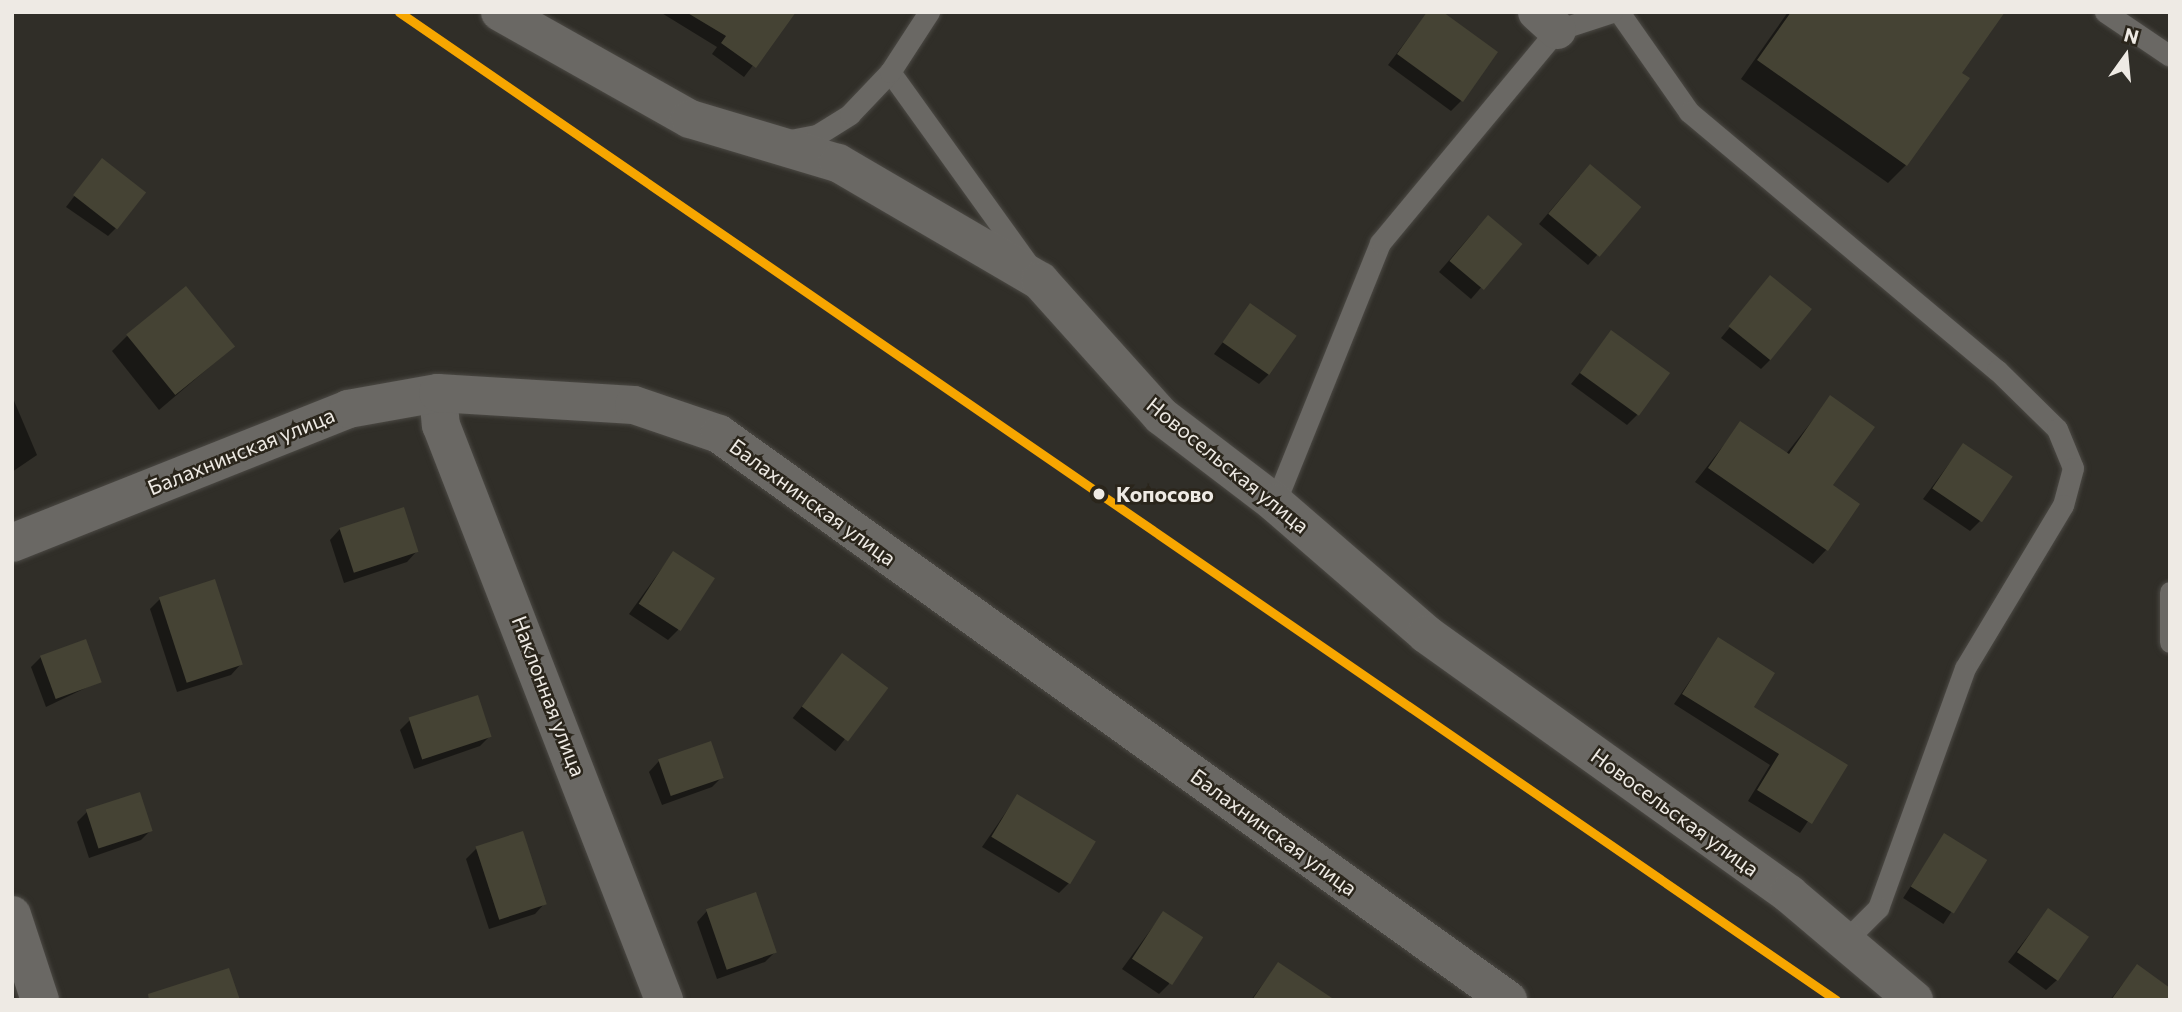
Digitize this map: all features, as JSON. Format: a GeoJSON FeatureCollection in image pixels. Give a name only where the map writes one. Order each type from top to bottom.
{"type":"FeatureCollection","features":[{"type":"Feature","properties":{"kind":"street","name":"Новосельская улица"},"geometry":{"type":"LineString","coordinates":[[500,12],[690,119],[838,163],[1040,281],[1161,416],[1275,503],[1426,634],[1845,941],[1914,1000]]}},
{"type":"Feature","properties":{"kind":"street","name":"Балахнинская улица"},"geometry":{"type":"LineString","coordinates":[[12,543],[348,409],[438,393],[634,405],[719,434],[1497,997]]}},
{"type":"Feature","properties":{"kind":"street","name":"Наклонная улица"},"geometry":{"type":"LineString","coordinates":[[438,393],[441,425],[664,1000]]}},
{"type":"Feature","properties":{"kind":"street"},"geometry":{"type":"LineString","coordinates":[[12,915],[40,1000]]}},
{"type":"Feature","properties":{"kind":"lane"},"geometry":{"type":"LineString","coordinates":[[768,144],[817,135],[850,114],[890,72],[929,12]]}},
{"type":"Feature","properties":{"kind":"lane"},"geometry":{"type":"LineString","coordinates":[[1275,503],[1380,243],[1547,21],[1612,12]]}},
{"type":"Feature","properties":{"kind":"lane"},"geometry":{"type":"LineString","coordinates":[[1619,12],[1689,112],[1997,370],[2057,429],[2073,468],[2063,505],[1965,668],[1878,908],[1845,941]]}},
{"type":"Feature","properties":{"kind":"lane"},"geometry":{"type":"LineString","coordinates":[[2105,12],[2170,56]]}},
{"type":"Feature","properties":{"kind":"lane"},"geometry":{"type":"LineString","coordinates":[[890,72],[1040,281]]}},
{"type":"Feature","properties":{"kind":"lane"},"geometry":{"type":"LineString","coordinates":[[2170,592],[2170,642]]}},
{"type":"Feature","properties":{"kind":"building"},"geometry":{"type":"Polygon","coordinates":[[[686,12],[796,12],[756,68],[721,43],[726,36],[686,12]]]}},
{"type":"Feature","properties":{"kind":"building"},"geometry":{"type":"Polygon","coordinates":[[[1427,12],[1443,12],[1498,52],[1463,102],[1397,54],[1427,12]]]}},
{"type":"Feature","properties":{"kind":"building"},"geometry":{"type":"Polygon","coordinates":[[[1791,12],[2005,12],[1962,73],[1970,78],[1907,166],[1757,60],[1791,12]]]}},
{"type":"Feature","properties":{"kind":"building"},"geometry":{"type":"Polygon","coordinates":[[[102,158],[146,192],[117,230],[73,195],[102,158]]]}},
{"type":"Feature","properties":{"kind":"building"},"geometry":{"type":"Polygon","coordinates":[[[1590,164],[1641,207],[1600,257],[1548,214],[1590,164]]]}},
{"type":"Feature","properties":{"kind":"building"},"geometry":{"type":"Polygon","coordinates":[[[1488,215],[1522,244],[1484,290],[1449,261],[1488,215]]]}},
{"type":"Feature","properties":{"kind":"building"},"geometry":{"type":"Polygon","coordinates":[[[1770,275],[1812,309],[1770,360],[1728,326],[1770,275]]]}},
{"type":"Feature","properties":{"kind":"building"},"geometry":{"type":"Polygon","coordinates":[[[186,286],[235,347],[175,395],[126,334],[186,286]]]}},
{"type":"Feature","properties":{"kind":"building"},"geometry":{"type":"Polygon","coordinates":[[[1250,303],[1297,336],[1269,375],[1222,342],[1250,303]]]}},
{"type":"Feature","properties":{"kind":"building"},"geometry":{"type":"Polygon","coordinates":[[[1611,330],[1670,373],[1639,416],[1580,373],[1611,330]]]}},
{"type":"Feature","properties":{"kind":"building"},"geometry":{"type":"Polygon","coordinates":[[[1830,395],[1875,427],[1833,485],[1860,504],[1828,551],[1708,468],[1740,421],[1789,454],[1830,395]]]}},
{"type":"Feature","properties":{"kind":"building"},"geometry":{"type":"Polygon","coordinates":[[[1963,443],[2013,477],[1982,522],[1932,489],[1963,443]]]}},
{"type":"Feature","properties":{"kind":"building"},"geometry":{"type":"Polygon","coordinates":[[[404,507],[419,552],[354,573],[339,528],[404,507]]]}},
{"type":"Feature","properties":{"kind":"building"},"geometry":{"type":"Polygon","coordinates":[[[673,551],[715,578],[681,631],[639,604],[673,551]]]}},
{"type":"Feature","properties":{"kind":"building"},"geometry":{"type":"Polygon","coordinates":[[[215,579],[243,665],[187,683],[159,597],[215,579]]]}},
{"type":"Feature","properties":{"kind":"building"},"geometry":{"type":"Polygon","coordinates":[[[1718,637],[1775,673],[1754,707],[1848,765],[1812,824],[1757,790],[1779,754],[1682,694],[1718,637]]]}},
{"type":"Feature","properties":{"kind":"building"},"geometry":{"type":"Polygon","coordinates":[[[86,639],[102,682],[56,699],[40,656],[86,639]]]}},
{"type":"Feature","properties":{"kind":"building"},"geometry":{"type":"Polygon","coordinates":[[[842,653],[888,688],[848,741],[802,707],[842,653]]]}},
{"type":"Feature","properties":{"kind":"building"},"geometry":{"type":"Polygon","coordinates":[[[478,695],[492,737],[422,759],[409,718],[478,695]]]}},
{"type":"Feature","properties":{"kind":"building"},"geometry":{"type":"Polygon","coordinates":[[[711,741],[724,778],[671,796],[658,759],[711,741]]]}},
{"type":"Feature","properties":{"kind":"building"},"geometry":{"type":"Polygon","coordinates":[[[140,792],[153,831],[98,849],[86,810],[140,792]]]}},
{"type":"Feature","properties":{"kind":"building"},"geometry":{"type":"Polygon","coordinates":[[[1017,794],[1096,841],[1070,884],[991,837],[1017,794]]]}},
{"type":"Feature","properties":{"kind":"building"},"geometry":{"type":"Polygon","coordinates":[[[523,831],[547,904],[499,920],[475,846],[523,831]]]}},
{"type":"Feature","properties":{"kind":"building"},"geometry":{"type":"Polygon","coordinates":[[[1944,833],[1987,860],[1954,913],[1911,886],[1944,833]]]}},
{"type":"Feature","properties":{"kind":"building"},"geometry":{"type":"Polygon","coordinates":[[[756,892],[777,953],[727,970],[706,909],[756,892]]]}},
{"type":"Feature","properties":{"kind":"building"},"geometry":{"type":"Polygon","coordinates":[[[2048,908],[2089,937],[2058,981],[2017,952],[2048,908]]]}},
{"type":"Feature","properties":{"kind":"building"},"geometry":{"type":"Polygon","coordinates":[[[1163,911],[1203,937],[1172,985],[1132,959],[1163,911]]]}},
{"type":"Feature","properties":{"kind":"building"},"geometry":{"type":"Polygon","coordinates":[[[1278,962],[1335,1000],[1252,1000],[1278,962]]]}},
{"type":"Feature","properties":{"kind":"building"},"geometry":{"type":"Polygon","coordinates":[[[2137,964],[2170,988],[2170,1000],[2111,1000],[2137,964]]]}},
{"type":"Feature","properties":{"kind":"building"},"geometry":{"type":"Polygon","coordinates":[[[229,968],[240,1000],[149,1000],[148,994],[229,968]]]}},
{"type":"Feature","properties":{"kind":"transit line"},"geometry":{"type":"LineString","coordinates":[[399,12],[1836,1000]]}},
{"type":"Feature","properties":{"kind":"place","name":"Копосово"},"geometry":{"type":"Point","coordinates":[1099,494]}}]}
